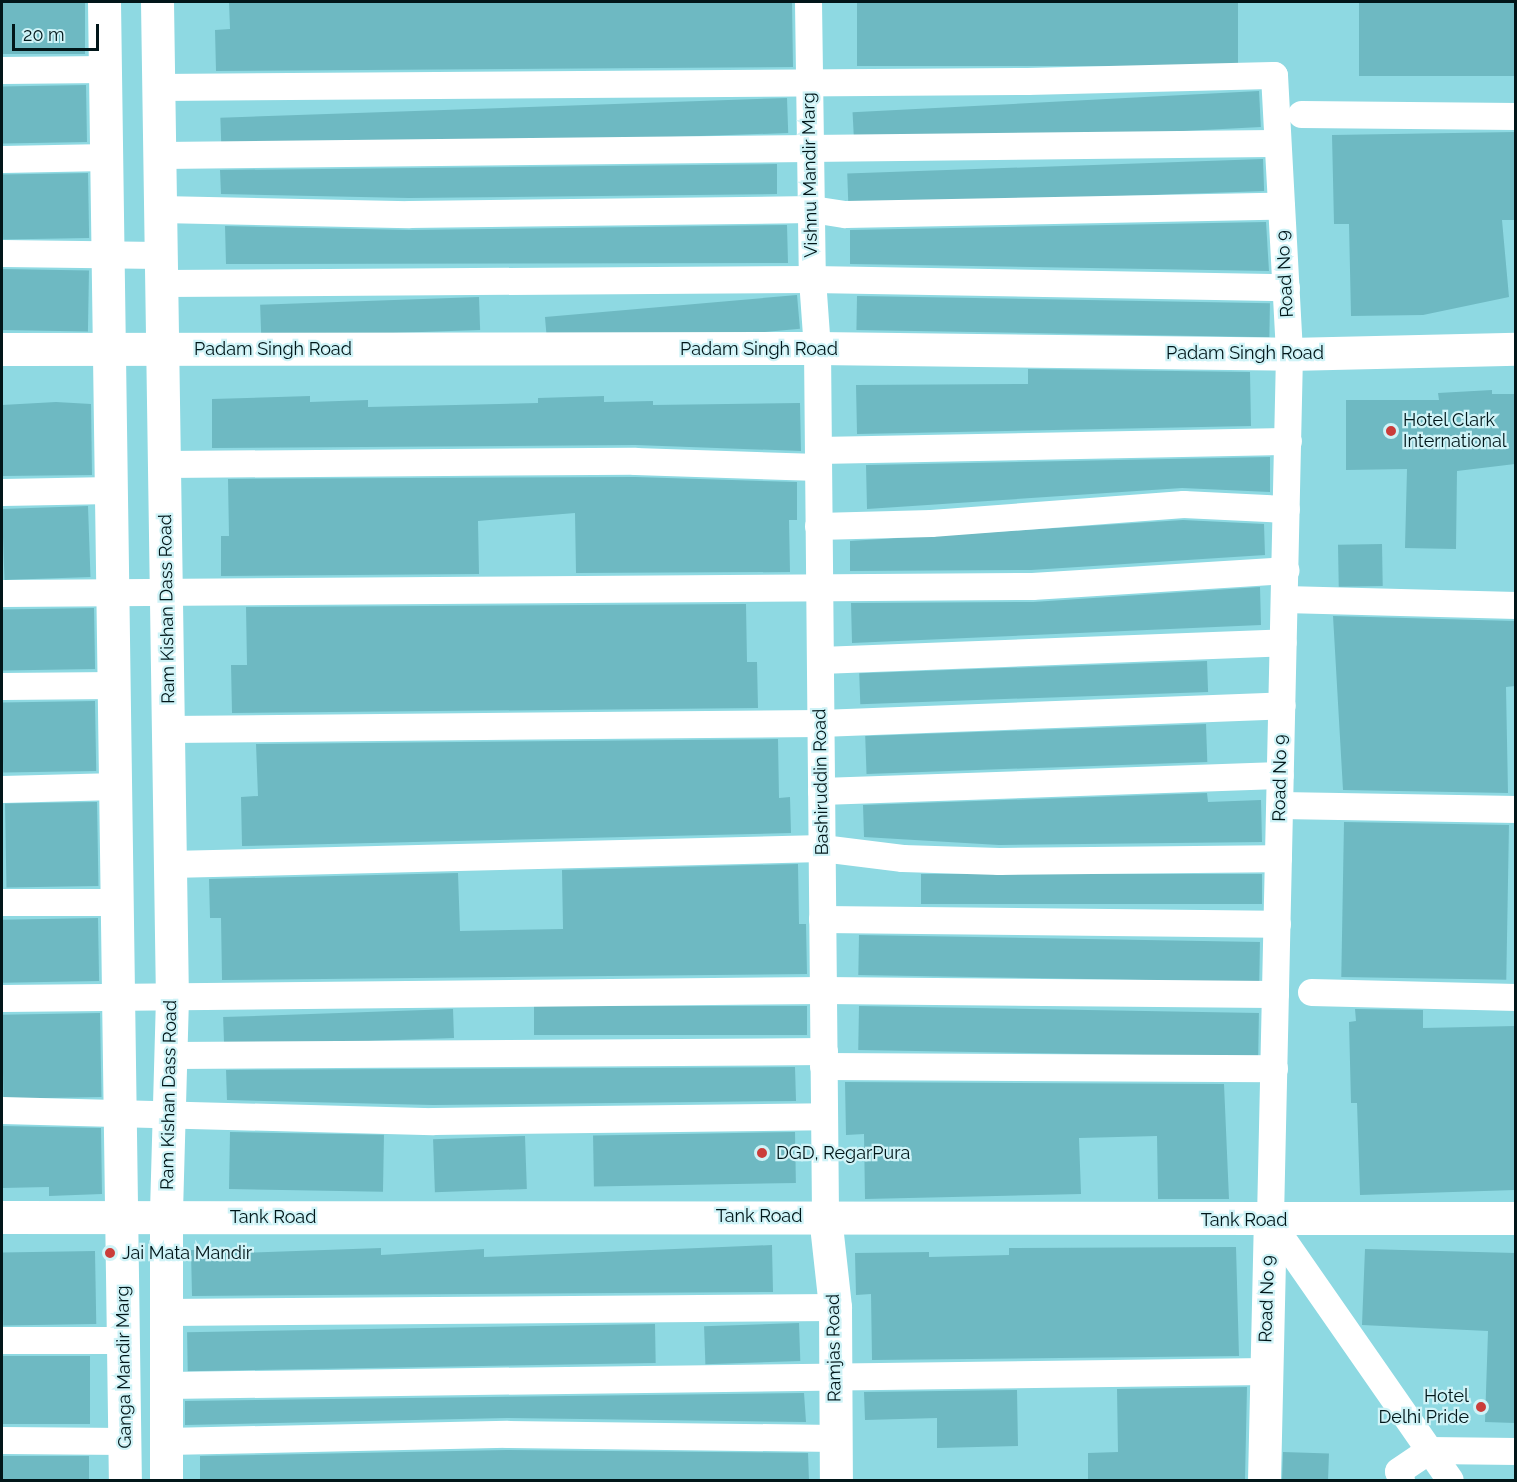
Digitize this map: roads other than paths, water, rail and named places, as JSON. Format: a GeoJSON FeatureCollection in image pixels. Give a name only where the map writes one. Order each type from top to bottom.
{"type":"FeatureCollection","features":[{"type":"Feature","properties":{"kind":"street"},"geometry":{"type":"LineString","coordinates":[[104,2],[108,157],[107,254],[111,350],[119,997],[118,1113],[121,1217]]}},
{"type":"Feature","properties":{"kind":"street","name":"Ram Kishan Dass Road"},"geometry":{"type":"LineString","coordinates":[[157,2],[172,997],[172,1112],[166,1217]]}},
{"type":"Feature","properties":{"kind":"street","name":"Vishnu Mandir Marg"},"geometry":{"type":"LineString","coordinates":[[808,2],[808,82],[812,151],[812,279],[817,348]]}},
{"type":"Feature","properties":{"kind":"street"},"geometry":{"type":"LineString","coordinates":[[2,70],[104,69]]}},
{"type":"Feature","properties":{"kind":"street","name":"Road No 9"},"geometry":{"type":"LineString","coordinates":[[808,82],[1274,75],[1289,354],[1264,1480]]}},
{"type":"Feature","properties":{"kind":"street"},"geometry":{"type":"LineString","coordinates":[[158,87],[808,82]]}},
{"type":"Feature","properties":{"kind":"street"},"geometry":{"type":"LineString","coordinates":[[1300,114],[1515,116]]}},
{"type":"Feature","properties":{"kind":"street"},"geometry":{"type":"LineString","coordinates":[[161,155],[812,151],[1277,143]]}},
{"type":"Feature","properties":{"kind":"street"},"geometry":{"type":"LineString","coordinates":[[2,159],[108,157]]}},
{"type":"Feature","properties":{"kind":"street"},"geometry":{"type":"LineString","coordinates":[[160,209],[409,214],[812,209],[845,214],[1281,206]]}},
{"type":"Feature","properties":{"kind":"street"},"geometry":{"type":"LineString","coordinates":[[2,254],[107,254],[161,269],[1286,287]]}},
{"type":"Feature","properties":{"kind":"street","name":"Padam Singh Road"},"geometry":{"type":"LineString","coordinates":[[2,349],[817,348],[1289,354],[1515,344]]}},
{"type":"Feature","properties":{"kind":"street","name":"Bashiruddin Road"},"geometry":{"type":"LineString","coordinates":[[817,348],[825,1216]]}},
{"type":"Feature","properties":{"kind":"street"},"geometry":{"type":"LineString","coordinates":[[165,464],[818,458],[1288,441]]}},
{"type":"Feature","properties":{"kind":"street"},"geometry":{"type":"LineString","coordinates":[[2,492],[112,490]]}},
{"type":"Feature","properties":{"kind":"street"},"geometry":{"type":"LineString","coordinates":[[818,526],[931,523],[1172,505],[1286,510]]}},
{"type":"Feature","properties":{"kind":"street"},"geometry":{"type":"LineString","coordinates":[[2,593],[166,594],[1032,586],[1285,570]]}},
{"type":"Feature","properties":{"kind":"street"},"geometry":{"type":"LineString","coordinates":[[1284,599],[1515,605]]}},
{"type":"Feature","properties":{"kind":"street"},"geometry":{"type":"LineString","coordinates":[[820,660],[1283,642]]}},
{"type":"Feature","properties":{"kind":"street"},"geometry":{"type":"LineString","coordinates":[[2,686],[114,685]]}},
{"type":"Feature","properties":{"kind":"street"},"geometry":{"type":"LineString","coordinates":[[169,729],[820,723],[1282,705]]}},
{"type":"Feature","properties":{"kind":"street"},"geometry":{"type":"LineString","coordinates":[[821,791],[1280,775]]}},
{"type":"Feature","properties":{"kind":"street"},"geometry":{"type":"LineString","coordinates":[[2,789],[117,786]]}},
{"type":"Feature","properties":{"kind":"street"},"geometry":{"type":"LineString","coordinates":[[1280,805],[1515,809]]}},
{"type":"Feature","properties":{"kind":"street"},"geometry":{"type":"LineString","coordinates":[[171,864],[822,848],[902,858],[999,861],[1278,858]]}},
{"type":"Feature","properties":{"kind":"street"},"geometry":{"type":"LineString","coordinates":[[2,902],[117,902]]}},
{"type":"Feature","properties":{"kind":"street"},"geometry":{"type":"LineString","coordinates":[[822,919],[1277,924]]}},
{"type":"Feature","properties":{"kind":"street"},"geometry":{"type":"LineString","coordinates":[[2,999],[823,990],[1275,994]]}},
{"type":"Feature","properties":{"kind":"street"},"geometry":{"type":"LineString","coordinates":[[1311,992],[1515,997]]}},
{"type":"Feature","properties":{"kind":"street"},"geometry":{"type":"LineString","coordinates":[[172,1055],[823,1058],[1274,1068]]}},
{"type":"Feature","properties":{"kind":"street"},"geometry":{"type":"LineString","coordinates":[[2,1110],[172,1112],[433,1121],[824,1116]]}},
{"type":"Feature","properties":{"kind":"street","name":"Tank Road"},"geometry":{"type":"LineString","coordinates":[[2,1217],[825,1216],[1270,1221],[1515,1218]]}},
{"type":"Feature","properties":{"kind":"street","name":"Ramjas Road"},"geometry":{"type":"LineString","coordinates":[[825,1216],[835,1307],[836,1480]]}},
{"type":"Feature","properties":{"kind":"street","name":"Ganga Mandir Marg"},"geometry":{"type":"LineString","coordinates":[[121,1217],[125,1480]]}},
{"type":"Feature","properties":{"kind":"street"},"geometry":{"type":"LineString","coordinates":[[166,1217],[166,1480]]}},
{"type":"Feature","properties":{"kind":"street"},"geometry":{"type":"LineString","coordinates":[[1270,1221],[1450,1480]]}},
{"type":"Feature","properties":{"kind":"street"},"geometry":{"type":"LineString","coordinates":[[166,1312],[835,1307]]}},
{"type":"Feature","properties":{"kind":"street"},"geometry":{"type":"LineString","coordinates":[[2,1340],[123,1340]]}},
{"type":"Feature","properties":{"kind":"street"},"geometry":{"type":"LineString","coordinates":[[166,1385],[1265,1371]]}},
{"type":"Feature","properties":{"kind":"street"},"geometry":{"type":"LineString","coordinates":[[166,1441],[507,1434],[835,1438]]}},
{"type":"Feature","properties":{"kind":"street"},"geometry":{"type":"LineString","coordinates":[[2,1440],[125,1441]]}},
{"type":"Feature","properties":{"kind":"street"},"geometry":{"type":"LineString","coordinates":[[1401,1480],[1398,1471],[1429,1450],[1515,1451]]}},
{"type":"Feature","properties":{"kind":"place","name":"Hotel Clark International"},"geometry":{"type":"Point","coordinates":[1391,431]}},
{"type":"Feature","properties":{"kind":"place","name":"DGD, RegarPura"},"geometry":{"type":"Point","coordinates":[762,1153]}},
{"type":"Feature","properties":{"kind":"place","name":"Jai Mata Mandir"},"geometry":{"type":"Point","coordinates":[110,1253]}},
{"type":"Feature","properties":{"kind":"place","name":"Hotel Delhi Pride"},"geometry":{"type":"Point","coordinates":[1481,1407]}}]}
